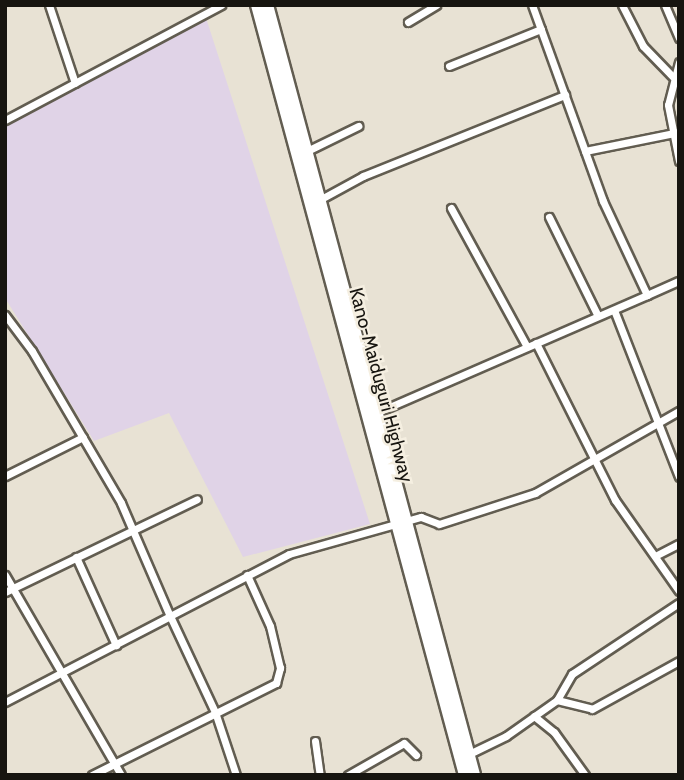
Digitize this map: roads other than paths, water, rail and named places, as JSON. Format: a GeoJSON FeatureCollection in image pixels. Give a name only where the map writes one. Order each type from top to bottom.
{"type":"FeatureCollection","features":[{"type":"Feature","properties":{"kind":"highway","name":"Kano-Maiduguri Highway"},"geometry":{"type":"LineString","coordinates":[[257,5],[474,775]]}},
{"type":"Feature","properties":{"kind":"highway","name":"Kano-Maiduguri Highway"},"geometry":{"type":"LineString","coordinates":[[267,5],[309,150],[378,412],[402,523],[464,775]]}},
{"type":"Feature","properties":{"kind":"street"},"geometry":{"type":"LineString","coordinates":[[49,5],[75,83]]}},
{"type":"Feature","properties":{"kind":"street"},"geometry":{"type":"LineString","coordinates":[[5,120],[221,5]]}},
{"type":"Feature","properties":{"kind":"street"},"geometry":{"type":"LineString","coordinates":[[408,22],[436,5]]}},
{"type":"Feature","properties":{"kind":"street"},"geometry":{"type":"LineString","coordinates":[[532,5],[585,151],[647,295]]}},
{"type":"Feature","properties":{"kind":"street"},"geometry":{"type":"LineString","coordinates":[[622,5],[643,46],[673,77]]}},
{"type":"Feature","properties":{"kind":"street"},"geometry":{"type":"LineString","coordinates":[[665,5],[679,38]]}},
{"type":"Feature","properties":{"kind":"street"},"geometry":{"type":"LineString","coordinates":[[449,66],[541,29]]}},
{"type":"Feature","properties":{"kind":"street"},"geometry":{"type":"LineString","coordinates":[[678,159],[668,106],[673,77],[679,62]]}},
{"type":"Feature","properties":{"kind":"street"},"geometry":{"type":"LineString","coordinates":[[321,199],[363,176],[565,95]]}},
{"type":"Feature","properties":{"kind":"street"},"geometry":{"type":"LineString","coordinates":[[309,150],[358,126]]}},
{"type":"Feature","properties":{"kind":"street"},"geometry":{"type":"LineString","coordinates":[[585,151],[675,133]]}},
{"type":"Feature","properties":{"kind":"street"},"geometry":{"type":"LineString","coordinates":[[451,208],[527,347]]}},
{"type":"Feature","properties":{"kind":"street"},"geometry":{"type":"LineString","coordinates":[[549,217],[598,316]]}},
{"type":"Feature","properties":{"kind":"street"},"geometry":{"type":"LineString","coordinates":[[378,412],[679,281]]}},
{"type":"Feature","properties":{"kind":"street"},"geometry":{"type":"LineString","coordinates":[[614,310],[679,477]]}},
{"type":"Feature","properties":{"kind":"street"},"geometry":{"type":"LineString","coordinates":[[5,315],[83,438],[132,529],[215,712],[236,775]]}},
{"type":"Feature","properties":{"kind":"street"},"geometry":{"type":"LineString","coordinates":[[536,343],[594,461],[679,591]]}},
{"type":"Feature","properties":{"kind":"street"},"geometry":{"type":"LineString","coordinates":[[5,702],[289,554],[421,517],[439,524],[536,493],[679,411]]}},
{"type":"Feature","properties":{"kind":"street"},"geometry":{"type":"LineString","coordinates":[[5,476],[83,438]]}},
{"type":"Feature","properties":{"kind":"street"},"geometry":{"type":"LineString","coordinates":[[9,590],[197,499]]}},
{"type":"Feature","properties":{"kind":"street"},"geometry":{"type":"LineString","coordinates":[[654,556],[679,544]]}},
{"type":"Feature","properties":{"kind":"street"},"geometry":{"type":"LineString","coordinates":[[76,557],[116,645]]}},
{"type":"Feature","properties":{"kind":"street"},"geometry":{"type":"LineString","coordinates":[[5,575],[9,590],[63,672],[121,775]]}},
{"type":"Feature","properties":{"kind":"street"},"geometry":{"type":"LineString","coordinates":[[92,775],[280,678],[270,626],[247,575]]}},
{"type":"Feature","properties":{"kind":"street"},"geometry":{"type":"LineString","coordinates":[[468,754],[506,737],[557,700],[572,674],[679,603]]}},
{"type":"Feature","properties":{"kind":"street"},"geometry":{"type":"LineString","coordinates":[[557,700],[592,709],[679,661]]}},
{"type":"Feature","properties":{"kind":"street"},"geometry":{"type":"LineString","coordinates":[[534,716],[554,732],[585,775]]}},
{"type":"Feature","properties":{"kind":"street"},"geometry":{"type":"LineString","coordinates":[[314,741],[320,775]]}},
{"type":"Feature","properties":{"kind":"street"},"geometry":{"type":"LineString","coordinates":[[348,775],[404,743],[416,755]]}}]}
